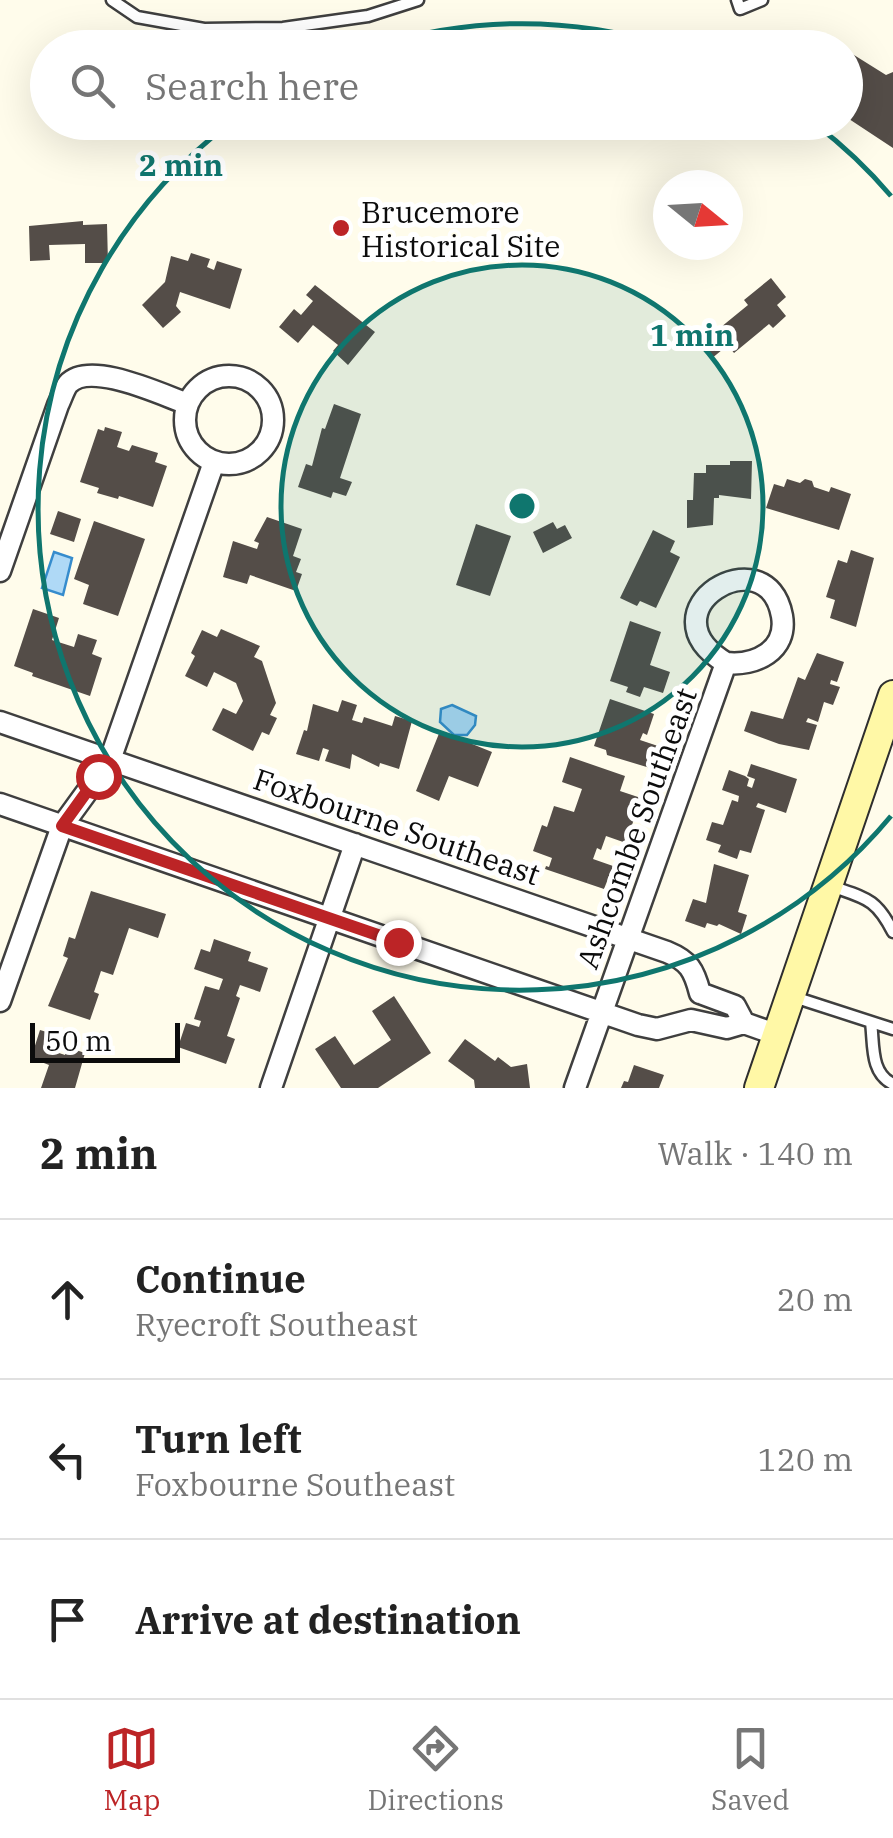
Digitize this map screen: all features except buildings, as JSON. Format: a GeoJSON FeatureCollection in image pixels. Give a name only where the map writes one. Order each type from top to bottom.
{"type":"FeatureCollection","features":[{"type":"Feature","properties":{"kind":"main road"},"geometry":{"type":"LineString","coordinates":[[759,1088],[893,695]]}},
{"type":"Feature","properties":{"kind":"street"},"geometry":{"type":"LineString","coordinates":[[0,571],[58,405],[69,384],[83,375],[107,376],[188,404]]}},
{"type":"Feature","properties":{"kind":"street"},"geometry":{"type":"LineString","coordinates":[[233,376],[251,381],[265,394],[273,411],[272,430],[264,447],[250,459],[232,464],[214,462],[199,452],[189,438],[185,421],[188,404],[198,388],[214,378],[233,376]]}},
{"type":"Feature","properties":{"kind":"street"},"geometry":{"type":"LineString","coordinates":[[0,1001],[62,826],[110,760],[214,462]]}},
{"type":"Feature","properties":{"kind":"street","name":"Ashcombe Southeast"},"geometry":{"type":"LineString","coordinates":[[732,580],[750,580],[770,591],[780,605],[783,624],[776,645],[762,659],[746,665],[726,663],[710,654],[700,638],[697,622],[702,602],[716,587],[732,580]]}},
{"type":"Feature","properties":{"kind":"street","name":"Ashcombe Southeast"},"geometry":{"type":"LineString","coordinates":[[575,1088],[726,663]]}},
{"type":"Feature","properties":{"kind":"street","name":"Foxbourne Southeast"},"geometry":{"type":"LineString","coordinates":[[0,722],[684,959],[693,969],[700,993],[735,1006],[744,1022],[778,1035]]}},
{"type":"Feature","properties":{"kind":"street","name":"Foxbourne Southeast"},"geometry":{"type":"LineString","coordinates":[[0,804],[657,1029],[691,1020],[727,1028],[744,1022]]}},
{"type":"Feature","properties":{"kind":"street"},"geometry":{"type":"LineString","coordinates":[[271,1088],[354,844]]}},
{"type":"Feature","properties":{"kind":"street"},"geometry":{"type":"LineString","coordinates":[[691,1020],[700,993]]}},
{"type":"Feature","properties":{"kind":"lane"},"geometry":{"type":"LineString","coordinates":[[112,0],[137,17],[204,29],[283,28],[368,16],[418,0]]}},
{"type":"Feature","properties":{"kind":"lane"},"geometry":{"type":"LineString","coordinates":[[737,0],[740,9],[762,0]]}},
{"type":"Feature","properties":{"kind":"lane"},"geometry":{"type":"LineString","coordinates":[[830,885],[871,900],[881,908],[893,932]]}},
{"type":"Feature","properties":{"kind":"lane"},"geometry":{"type":"LineString","coordinates":[[792,996],[893,1030]]}},
{"type":"Feature","properties":{"kind":"lane"},"geometry":{"type":"LineString","coordinates":[[871,1022],[879,1075],[893,1084]]}},
{"type":"Feature","properties":{"kind":"water"},"geometry":{"type":"Polygon","coordinates":[[[54,552],[72,558],[63,595],[42,588],[54,552]]]}},
{"type":"Feature","properties":{"kind":"water"},"geometry":{"type":"Polygon","coordinates":[[[452,705],[476,716],[467,735],[454,735],[440,722],[441,709],[452,705]]]}},
{"type":"Feature","properties":{"kind":"place","name":"Brucemore Historical Site"},"geometry":{"type":"Point","coordinates":[341,228]}},
{"type":"Feature","properties":{"kind":"route"},"geometry":{"type":"LineString","coordinates":[[98,776],[62,826],[398,942]]}}]}
